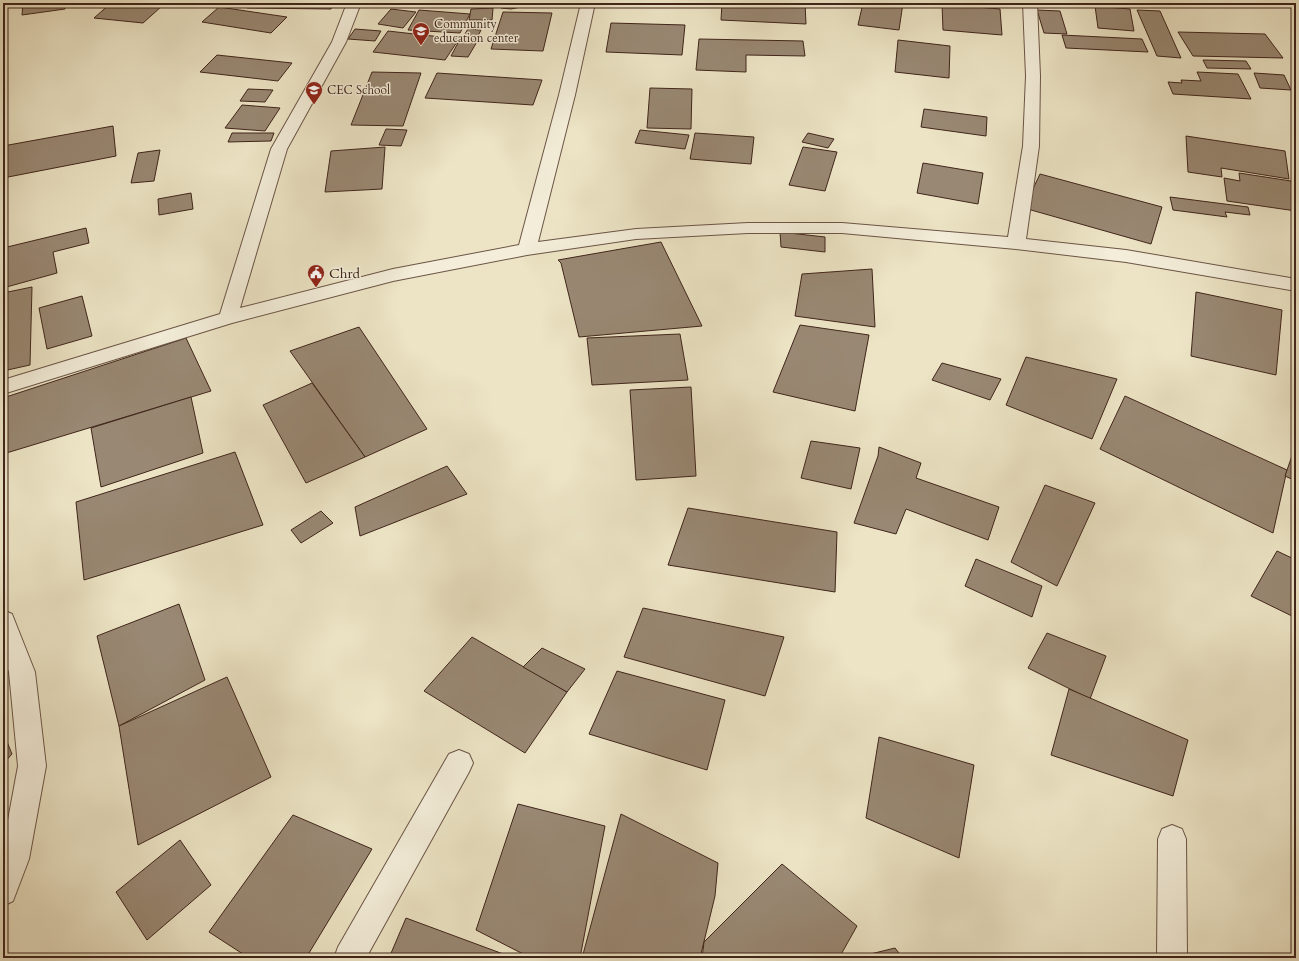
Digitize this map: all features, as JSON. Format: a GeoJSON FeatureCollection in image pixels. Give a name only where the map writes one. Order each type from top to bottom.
{"type":"FeatureCollection","features":[{"type":"Feature","properties":{"kind":"street"},"geometry":{"type":"LineString","coordinates":[[228,318],[279,149],[339,42],[354,3]]}},
{"type":"Feature","properties":{"kind":"street"},"geometry":{"type":"LineString","coordinates":[[527,249],[567,95],[588,3]]}},
{"type":"Feature","properties":{"kind":"street"},"geometry":{"type":"LineString","coordinates":[[1016,243],[1031,146],[1033,76],[1030,3]]}},
{"type":"Feature","properties":{"kind":"street"},"geometry":{"type":"LineString","coordinates":[[3,387],[228,318],[394,275],[527,249],[636,234],[748,228],[842,228],[1016,243],[1126,256],[1296,285]]}},
{"type":"Feature","properties":{"kind":"street"},"geometry":{"type":"LineString","coordinates":[[3,621],[22,672],[32,766],[15,859],[3,891]]}},
{"type":"Feature","properties":{"kind":"street"},"geometry":{"type":"LineString","coordinates":[[349,958],[459,763]]}},
{"type":"Feature","properties":{"kind":"street"},"geometry":{"type":"LineString","coordinates":[[1172,839],[1172,958]]}},
{"type":"Feature","properties":{"kind":"building"},"geometry":{"type":"Polygon","coordinates":[[[23,3],[65,3],[65,9],[22,15],[23,3]]]}},
{"type":"Feature","properties":{"kind":"building"},"geometry":{"type":"Polygon","coordinates":[[[111,3],[135,3],[162,6],[143,23],[94,18],[111,3]]]}},
{"type":"Feature","properties":{"kind":"building"},"geometry":{"type":"Polygon","coordinates":[[[250,3],[334,3],[331,9],[247,8],[250,3]]]}},
{"type":"Feature","properties":{"kind":"building"},"geometry":{"type":"Polygon","coordinates":[[[524,3],[521,7],[511,9],[501,8],[497,4],[524,3]]]}},
{"type":"Feature","properties":{"kind":"building"},"geometry":{"type":"Polygon","coordinates":[[[722,3],[805,3],[806,24],[721,20],[722,3]]]}},
{"type":"Feature","properties":{"kind":"building"},"geometry":{"type":"Polygon","coordinates":[[[863,3],[903,3],[899,30],[858,25],[863,3]]]}},
{"type":"Feature","properties":{"kind":"building"},"geometry":{"type":"Polygon","coordinates":[[[942,4],[1000,9],[1002,35],[943,30],[942,4]]]}},
{"type":"Feature","properties":{"kind":"building"},"geometry":{"type":"Polygon","coordinates":[[[1095,6],[1130,9],[1134,31],[1098,28],[1095,6]]]}},
{"type":"Feature","properties":{"kind":"building"},"geometry":{"type":"Polygon","coordinates":[[[219,7],[287,17],[271,33],[202,22],[219,7]]]}},
{"type":"Feature","properties":{"kind":"building"},"geometry":{"type":"Polygon","coordinates":[[[493,8],[492,20],[469,20],[471,9],[493,8]]]}},
{"type":"Feature","properties":{"kind":"building"},"geometry":{"type":"Polygon","coordinates":[[[391,9],[416,12],[403,28],[378,24],[391,9]]]}},
{"type":"Feature","properties":{"kind":"building"},"geometry":{"type":"Polygon","coordinates":[[[419,10],[470,14],[460,33],[408,30],[419,10]]]}},
{"type":"Feature","properties":{"kind":"building"},"geometry":{"type":"Polygon","coordinates":[[[1037,10],[1060,11],[1067,34],[1044,33],[1037,10]]]}},
{"type":"Feature","properties":{"kind":"building"},"geometry":{"type":"Polygon","coordinates":[[[1137,10],[1160,11],[1181,58],[1157,56],[1137,10]]]}},
{"type":"Feature","properties":{"kind":"building"},"geometry":{"type":"Polygon","coordinates":[[[503,12],[552,13],[543,51],[491,49],[503,12]]]}},
{"type":"Feature","properties":{"kind":"building"},"geometry":{"type":"Polygon","coordinates":[[[611,23],[685,25],[682,55],[606,52],[611,23]]]}},
{"type":"Feature","properties":{"kind":"building"},"geometry":{"type":"Polygon","coordinates":[[[355,29],[381,31],[375,41],[348,39],[355,29]]]}},
{"type":"Feature","properties":{"kind":"building"},"geometry":{"type":"Polygon","coordinates":[[[468,29],[481,30],[477,38],[463,37],[468,29]]]}},
{"type":"Feature","properties":{"kind":"building"},"geometry":{"type":"Polygon","coordinates":[[[388,31],[459,39],[445,60],[373,52],[388,31]]]}},
{"type":"Feature","properties":{"kind":"building"},"geometry":{"type":"Polygon","coordinates":[[[1178,32],[1265,34],[1283,58],[1193,56],[1178,32]]]}},
{"type":"Feature","properties":{"kind":"building"},"geometry":{"type":"Polygon","coordinates":[[[1062,35],[1142,39],[1148,52],[1066,48],[1062,35]]]}},
{"type":"Feature","properties":{"kind":"building"},"geometry":{"type":"Polygon","coordinates":[[[460,39],[478,40],[468,57],[451,56],[460,39]]]}},
{"type":"Feature","properties":{"kind":"building"},"geometry":{"type":"Polygon","coordinates":[[[699,39],[803,41],[805,56],[746,55],[746,72],[696,70],[699,39]]]}},
{"type":"Feature","properties":{"kind":"building"},"geometry":{"type":"Polygon","coordinates":[[[898,40],[950,46],[949,78],[895,72],[898,40]]]}},
{"type":"Feature","properties":{"kind":"building"},"geometry":{"type":"Polygon","coordinates":[[[217,55],[292,63],[278,81],[200,72],[217,55]]]}},
{"type":"Feature","properties":{"kind":"building"},"geometry":{"type":"Polygon","coordinates":[[[1203,60],[1246,61],[1251,69],[1207,68],[1203,60]]]}},
{"type":"Feature","properties":{"kind":"building"},"geometry":{"type":"Polygon","coordinates":[[[372,72],[421,73],[403,126],[351,125],[372,72]]]}},
{"type":"Feature","properties":{"kind":"building"},"geometry":{"type":"Polygon","coordinates":[[[1197,72],[1238,74],[1251,99],[1173,94],[1168,82],[1182,83],[1181,80],[1201,81],[1197,72]]]}},
{"type":"Feature","properties":{"kind":"building"},"geometry":{"type":"Polygon","coordinates":[[[437,73],[542,80],[533,105],[425,98],[437,73]]]}},
{"type":"Feature","properties":{"kind":"building"},"geometry":{"type":"Polygon","coordinates":[[[1254,73],[1284,75],[1291,90],[1260,88],[1254,73]]]}},
{"type":"Feature","properties":{"kind":"building"},"geometry":{"type":"Polygon","coordinates":[[[650,88],[692,89],[691,129],[647,128],[650,88]]]}},
{"type":"Feature","properties":{"kind":"building"},"geometry":{"type":"Polygon","coordinates":[[[248,89],[273,90],[265,102],[240,101],[248,89]]]}},
{"type":"Feature","properties":{"kind":"building"},"geometry":{"type":"Polygon","coordinates":[[[242,105],[280,108],[265,131],[225,128],[242,105]]]}},
{"type":"Feature","properties":{"kind":"building"},"geometry":{"type":"Polygon","coordinates":[[[924,109],[987,117],[986,136],[921,127],[924,109]]]}},
{"type":"Feature","properties":{"kind":"building"},"geometry":{"type":"Polygon","coordinates":[[[113,126],[116,156],[3,178],[3,146],[113,126]]]}},
{"type":"Feature","properties":{"kind":"building"},"geometry":{"type":"Polygon","coordinates":[[[386,129],[407,130],[401,146],[379,145],[386,129]]]}},
{"type":"Feature","properties":{"kind":"building"},"geometry":{"type":"Polygon","coordinates":[[[640,130],[689,135],[685,149],[635,143],[640,130]]]}},
{"type":"Feature","properties":{"kind":"building"},"geometry":{"type":"Polygon","coordinates":[[[232,133],[274,133],[271,141],[228,142],[232,133]]]}},
{"type":"Feature","properties":{"kind":"building"},"geometry":{"type":"Polygon","coordinates":[[[695,133],[754,137],[751,164],[690,159],[695,133]]]}},
{"type":"Feature","properties":{"kind":"building"},"geometry":{"type":"Polygon","coordinates":[[[808,133],[834,139],[828,148],[802,142],[808,133]]]}},
{"type":"Feature","properties":{"kind":"building"},"geometry":{"type":"Polygon","coordinates":[[[1186,136],[1285,151],[1289,179],[1221,168],[1222,177],[1188,172],[1186,136]]]}},
{"type":"Feature","properties":{"kind":"building"},"geometry":{"type":"Polygon","coordinates":[[[385,147],[382,189],[325,192],[331,151],[385,147]]]}},
{"type":"Feature","properties":{"kind":"building"},"geometry":{"type":"Polygon","coordinates":[[[803,147],[837,152],[825,191],[789,185],[803,147]]]}},
{"type":"Feature","properties":{"kind":"building"},"geometry":{"type":"Polygon","coordinates":[[[160,150],[154,181],[131,183],[138,153],[160,150]]]}},
{"type":"Feature","properties":{"kind":"building"},"geometry":{"type":"Polygon","coordinates":[[[923,163],[983,173],[978,204],[917,193],[923,163]]]}},
{"type":"Feature","properties":{"kind":"building"},"geometry":{"type":"Polygon","coordinates":[[[1239,173],[1291,181],[1296,211],[1227,201],[1224,178],[1240,181],[1239,173]]]}},
{"type":"Feature","properties":{"kind":"building"},"geometry":{"type":"Polygon","coordinates":[[[1040,174],[1162,207],[1151,244],[1024,208],[1040,174]]]}},
{"type":"Feature","properties":{"kind":"building"},"geometry":{"type":"Polygon","coordinates":[[[191,193],[193,209],[159,215],[158,199],[191,193]]]}},
{"type":"Feature","properties":{"kind":"building"},"geometry":{"type":"Polygon","coordinates":[[[1170,197],[1248,207],[1250,215],[1225,212],[1227,217],[1173,210],[1170,197]]]}},
{"type":"Feature","properties":{"kind":"building"},"geometry":{"type":"Polygon","coordinates":[[[86,228],[89,243],[53,252],[57,273],[3,288],[3,248],[86,228]]]}},
{"type":"Feature","properties":{"kind":"building"},"geometry":{"type":"Polygon","coordinates":[[[780,232],[825,237],[825,252],[781,247],[780,232]]]}},
{"type":"Feature","properties":{"kind":"building"},"geometry":{"type":"Polygon","coordinates":[[[661,242],[702,326],[579,337],[561,263],[558,260],[661,242]]]}},
{"type":"Feature","properties":{"kind":"building"},"geometry":{"type":"Polygon","coordinates":[[[872,269],[875,327],[795,316],[802,274],[872,269]]]}},
{"type":"Feature","properties":{"kind":"building"},"geometry":{"type":"Polygon","coordinates":[[[32,287],[30,365],[3,371],[3,293],[32,287]]]}},
{"type":"Feature","properties":{"kind":"building"},"geometry":{"type":"Polygon","coordinates":[[[1196,292],[1282,310],[1276,375],[1191,356],[1196,292]]]}},
{"type":"Feature","properties":{"kind":"building"},"geometry":{"type":"Polygon","coordinates":[[[82,296],[92,336],[47,349],[39,308],[82,296]]]}},
{"type":"Feature","properties":{"kind":"building"},"geometry":{"type":"Polygon","coordinates":[[[800,325],[869,335],[855,411],[773,392],[800,325]]]}},
{"type":"Feature","properties":{"kind":"building"},"geometry":{"type":"Polygon","coordinates":[[[359,327],[427,429],[365,457],[290,351],[359,327]]]}},
{"type":"Feature","properties":{"kind":"building"},"geometry":{"type":"Polygon","coordinates":[[[680,334],[688,380],[592,385],[587,338],[680,334]]]}},
{"type":"Feature","properties":{"kind":"building"},"geometry":{"type":"Polygon","coordinates":[[[186,338],[211,391],[3,454],[3,398],[186,338]]]}},
{"type":"Feature","properties":{"kind":"building"},"geometry":{"type":"Polygon","coordinates":[[[1026,357],[1117,379],[1092,439],[1006,405],[1026,357]]]}},
{"type":"Feature","properties":{"kind":"building"},"geometry":{"type":"Polygon","coordinates":[[[942,363],[1001,379],[990,400],[932,380],[942,363]]]}},
{"type":"Feature","properties":{"kind":"building"},"geometry":{"type":"Polygon","coordinates":[[[312,383],[365,457],[306,483],[263,405],[312,383]]]}},
{"type":"Feature","properties":{"kind":"building"},"geometry":{"type":"Polygon","coordinates":[[[691,387],[696,476],[636,480],[630,390],[691,387]]]}},
{"type":"Feature","properties":{"kind":"building"},"geometry":{"type":"Polygon","coordinates":[[[1125,396],[1287,470],[1273,533],[1100,449],[1125,396]]]}},
{"type":"Feature","properties":{"kind":"building"},"geometry":{"type":"Polygon","coordinates":[[[191,397],[203,453],[101,487],[91,428],[191,397]]]}},
{"type":"Feature","properties":{"kind":"building"},"geometry":{"type":"Polygon","coordinates":[[[811,441],[860,448],[851,489],[801,478],[811,441]]]}},
{"type":"Feature","properties":{"kind":"building"},"geometry":{"type":"Polygon","coordinates":[[[1296,444],[1296,481],[1285,476],[1296,444]]]}},
{"type":"Feature","properties":{"kind":"building"},"geometry":{"type":"Polygon","coordinates":[[[879,447],[921,463],[916,478],[999,507],[988,540],[906,509],[896,534],[854,523],[878,456],[879,447]]]}},
{"type":"Feature","properties":{"kind":"building"},"geometry":{"type":"Polygon","coordinates":[[[235,452],[263,525],[84,580],[76,502],[235,452]]]}},
{"type":"Feature","properties":{"kind":"building"},"geometry":{"type":"Polygon","coordinates":[[[447,466],[467,494],[360,536],[355,507],[447,466]]]}},
{"type":"Feature","properties":{"kind":"building"},"geometry":{"type":"Polygon","coordinates":[[[1045,485],[1095,503],[1057,586],[1011,562],[1045,485]]]}},
{"type":"Feature","properties":{"kind":"building"},"geometry":{"type":"Polygon","coordinates":[[[688,508],[837,532],[835,592],[668,565],[688,508]]]}},
{"type":"Feature","properties":{"kind":"building"},"geometry":{"type":"Polygon","coordinates":[[[321,511],[333,523],[301,543],[291,530],[321,511]]]}},
{"type":"Feature","properties":{"kind":"building"},"geometry":{"type":"Polygon","coordinates":[[[1277,551],[1296,560],[1296,618],[1251,596],[1277,551]]]}},
{"type":"Feature","properties":{"kind":"building"},"geometry":{"type":"Polygon","coordinates":[[[976,559],[1042,586],[1032,617],[965,586],[976,559]]]}},
{"type":"Feature","properties":{"kind":"building"},"geometry":{"type":"Polygon","coordinates":[[[179,604],[205,680],[119,726],[97,636],[179,604]]]}},
{"type":"Feature","properties":{"kind":"building"},"geometry":{"type":"Polygon","coordinates":[[[643,608],[784,637],[765,696],[624,657],[643,608]]]}},
{"type":"Feature","properties":{"kind":"building"},"geometry":{"type":"Polygon","coordinates":[[[1047,633],[1106,656],[1090,699],[1028,668],[1047,633]]]}},
{"type":"Feature","properties":{"kind":"building"},"geometry":{"type":"Polygon","coordinates":[[[472,637],[567,692],[525,753],[424,691],[472,637]]]}},
{"type":"Feature","properties":{"kind":"building"},"geometry":{"type":"Polygon","coordinates":[[[542,648],[585,669],[567,692],[523,667],[542,648]]]}},
{"type":"Feature","properties":{"kind":"building"},"geometry":{"type":"Polygon","coordinates":[[[617,671],[725,700],[707,770],[589,734],[617,671]]]}},
{"type":"Feature","properties":{"kind":"building"},"geometry":{"type":"Polygon","coordinates":[[[227,677],[271,777],[138,845],[119,726],[227,677]]]}},
{"type":"Feature","properties":{"kind":"building"},"geometry":{"type":"Polygon","coordinates":[[[1069,689],[1188,740],[1173,796],[1051,755],[1069,689]]]}},
{"type":"Feature","properties":{"kind":"building"},"geometry":{"type":"Polygon","coordinates":[[[3,732],[12,754],[3,764],[3,732]]]}},
{"type":"Feature","properties":{"kind":"building"},"geometry":{"type":"Polygon","coordinates":[[[879,737],[974,765],[959,858],[866,818],[879,737]]]}},
{"type":"Feature","properties":{"kind":"building"},"geometry":{"type":"Polygon","coordinates":[[[518,804],[605,826],[580,958],[531,958],[476,930],[518,804]]]}},
{"type":"Feature","properties":{"kind":"building"},"geometry":{"type":"Polygon","coordinates":[[[621,814],[718,863],[715,896],[700,958],[582,958],[621,814]]]}},
{"type":"Feature","properties":{"kind":"building"},"geometry":{"type":"Polygon","coordinates":[[[293,815],[372,849],[306,958],[249,958],[209,932],[293,815]]]}},
{"type":"Feature","properties":{"kind":"building"},"geometry":{"type":"Polygon","coordinates":[[[180,840],[211,885],[147,940],[116,892],[180,840]]]}},
{"type":"Feature","properties":{"kind":"building"},"geometry":{"type":"Polygon","coordinates":[[[782,864],[857,926],[839,958],[702,958],[704,942],[782,864]]]}},
{"type":"Feature","properties":{"kind":"building"},"geometry":{"type":"Polygon","coordinates":[[[406,918],[514,958],[389,958],[406,918]]]}},
{"type":"Feature","properties":{"kind":"building"},"geometry":{"type":"Polygon","coordinates":[[[895,948],[903,958],[854,958],[895,948]]]}},
{"type":"Feature","properties":{"kind":"place","name":"Community education center"},"geometry":{"type":"Point","coordinates":[421,46]}},
{"type":"Feature","properties":{"kind":"place","name":"CEC School"},"geometry":{"type":"Point","coordinates":[314,105]}},
{"type":"Feature","properties":{"kind":"place","name":"Chrd"},"geometry":{"type":"Point","coordinates":[316,288]}}]}
